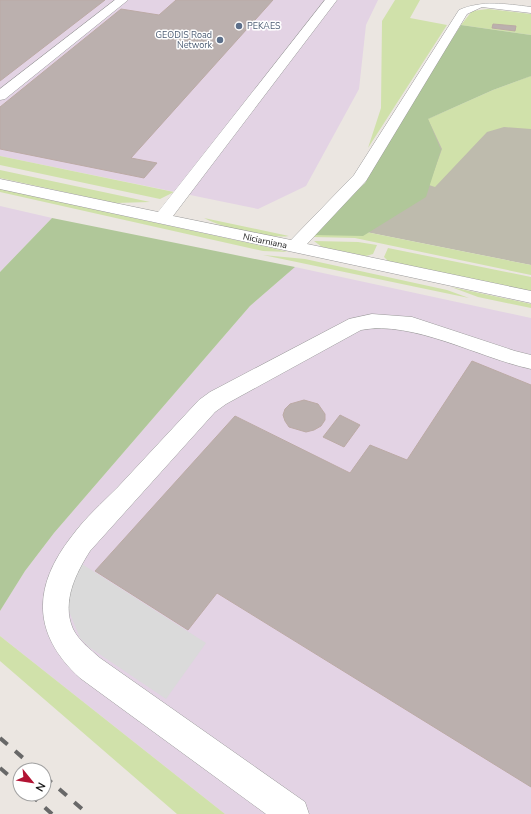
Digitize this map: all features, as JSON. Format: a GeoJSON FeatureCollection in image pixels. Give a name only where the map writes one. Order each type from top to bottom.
{"type":"FeatureCollection","features":[{"type":"Feature","properties":{"kind":"street"},"geometry":{"type":"LineString","coordinates":[[0,96],[122,0]]}},
{"type":"Feature","properties":{"kind":"street"},"geometry":{"type":"LineString","coordinates":[[162,219],[331,0]]}},
{"type":"Feature","properties":{"kind":"street"},"geometry":{"type":"LineString","coordinates":[[294,247],[360,178],[463,12],[474,6],[482,4],[531,10]]}},
{"type":"Feature","properties":{"kind":"street","name":"Niciarniana"},"geometry":{"type":"LineString","coordinates":[[0,184],[531,298]]}},
{"type":"Feature","properties":{"kind":"street"},"geometry":{"type":"LineString","coordinates":[[293,814],[87,666],[69,650],[60,634],[55,616],[56,596],[60,578],[69,559],[81,543],[207,406],[218,398],[356,324],[386,321],[412,324],[513,358],[531,362]]}},
{"type":"Feature","properties":{"kind":"shaded area"},"geometry":{"type":"Polygon","coordinates":[[[0,0],[378,0],[366,25],[359,89],[306,186],[258,209],[0,156],[0,0]]]}},
{"type":"Feature","properties":{"kind":"shaded area"},"geometry":{"type":"Polygon","coordinates":[[[531,76],[531,265],[366,232],[428,119],[531,76]]]}},
{"type":"Feature","properties":{"kind":"shaded area"},"geometry":{"type":"Polygon","coordinates":[[[0,206],[52,218],[0,272],[0,206]]]}},
{"type":"Feature","properties":{"kind":"shaded area"},"geometry":{"type":"Polygon","coordinates":[[[295,267],[531,318],[531,814],[225,814],[0,636],[0,611],[25,571],[54,533],[250,306],[295,267]]]}},
{"type":"Feature","properties":{"kind":"shaded area"},"geometry":{"type":"Polygon","coordinates":[[[82,564],[206,643],[166,699],[89,647],[80,638],[68,609],[69,579],[82,564]]]}},
{"type":"Feature","properties":{"kind":"green space"},"geometry":{"type":"Polygon","coordinates":[[[395,0],[420,0],[410,18],[447,25],[368,148],[381,108],[382,21],[395,0]]]}},
{"type":"Feature","properties":{"kind":"green space"},"geometry":{"type":"Polygon","coordinates":[[[488,9],[531,14],[531,35],[461,25],[472,11],[488,9]]]}},
{"type":"Feature","properties":{"kind":"green space"},"geometry":{"type":"Polygon","coordinates":[[[461,25],[531,35],[531,76],[493,90],[428,119],[441,150],[426,197],[363,236],[314,235],[333,213],[365,183],[401,118],[461,25]]]}},
{"type":"Feature","properties":{"kind":"green space"},"geometry":{"type":"Polygon","coordinates":[[[531,76],[531,129],[504,127],[487,132],[435,187],[429,185],[442,149],[428,119],[493,90],[531,76]]]}},
{"type":"Feature","properties":{"kind":"green space"},"geometry":{"type":"Polygon","coordinates":[[[0,156],[174,192],[160,199],[0,165],[0,156]]]}},
{"type":"Feature","properties":{"kind":"green space"},"geometry":{"type":"Polygon","coordinates":[[[0,170],[150,202],[115,203],[0,178],[0,170]]]}},
{"type":"Feature","properties":{"kind":"green space"},"geometry":{"type":"Polygon","coordinates":[[[0,189],[288,252],[263,251],[0,192],[0,189]]]}},
{"type":"Feature","properties":{"kind":"green space"},"geometry":{"type":"Polygon","coordinates":[[[52,218],[295,267],[250,306],[54,533],[25,571],[0,611],[0,272],[52,218]]]}},
{"type":"Feature","properties":{"kind":"green space"},"geometry":{"type":"Polygon","coordinates":[[[204,218],[289,236],[270,236],[246,232],[212,222],[204,218]]]}},
{"type":"Feature","properties":{"kind":"green space"},"geometry":{"type":"Polygon","coordinates":[[[366,232],[531,265],[531,275],[355,238],[313,237],[314,235],[366,232]]]}},
{"type":"Feature","properties":{"kind":"green space"},"geometry":{"type":"Polygon","coordinates":[[[314,241],[358,242],[377,245],[373,254],[366,256],[322,247],[314,241]]]}},
{"type":"Feature","properties":{"kind":"green space"},"geometry":{"type":"Polygon","coordinates":[[[388,248],[531,277],[531,291],[388,261],[384,257],[388,248]]]}},
{"type":"Feature","properties":{"kind":"green space"},"geometry":{"type":"Polygon","coordinates":[[[263,255],[305,259],[447,290],[469,298],[263,255]]]}},
{"type":"Feature","properties":{"kind":"green space"},"geometry":{"type":"Polygon","coordinates":[[[451,287],[531,304],[531,308],[478,297],[451,287]]]}},
{"type":"Feature","properties":{"kind":"green space"},"geometry":{"type":"Polygon","coordinates":[[[0,636],[225,814],[177,814],[0,661],[0,636]]]}},
{"type":"Feature","properties":{"kind":"building"},"geometry":{"type":"Polygon","coordinates":[[[0,0],[105,0],[0,81],[0,0]]]}},
{"type":"Feature","properties":{"kind":"building"},"geometry":{"type":"Polygon","coordinates":[[[176,0],[273,0],[131,158],[157,163],[144,178],[0,149],[0,107],[121,9],[159,15],[176,0]]]}},
{"type":"Feature","properties":{"kind":"building"},"geometry":{"type":"Polygon","coordinates":[[[493,24],[516,26],[515,31],[492,28],[493,24]]]}},
{"type":"Feature","properties":{"kind":"building"},"geometry":{"type":"Polygon","coordinates":[[[472,361],[531,385],[531,787],[217,593],[188,630],[95,571],[235,416],[350,473],[370,445],[407,460],[472,361]]]}},
{"type":"Feature","properties":{"kind":"building"},"geometry":{"type":"Polygon","coordinates":[[[304,400],[318,404],[325,414],[325,420],[321,426],[306,432],[289,427],[283,415],[285,409],[290,404],[304,400]]]}},
{"type":"Feature","properties":{"kind":"building"},"geometry":{"type":"Polygon","coordinates":[[[340,415],[360,425],[344,447],[323,437],[340,415]]]}},
{"type":"Feature","properties":{"kind":"railway"},"geometry":{"type":"LineString","coordinates":[[0,738],[28,762]]}},
{"type":"Feature","properties":{"kind":"railway"},"geometry":{"type":"LineString","coordinates":[[0,768],[12,778]]}},
{"type":"Feature","properties":{"kind":"railway"},"geometry":{"type":"LineString","coordinates":[[52,783],[88,814]]}},
{"type":"Feature","properties":{"kind":"railway"},"geometry":{"type":"LineString","coordinates":[[39,802],[52,814]]}},
{"type":"Feature","properties":{"kind":"place","name":"PEKAES"},"geometry":{"type":"Point","coordinates":[239,26]}},
{"type":"Feature","properties":{"kind":"place","name":"GEODIS Road Network"},"geometry":{"type":"Point","coordinates":[220,40]}}]}
